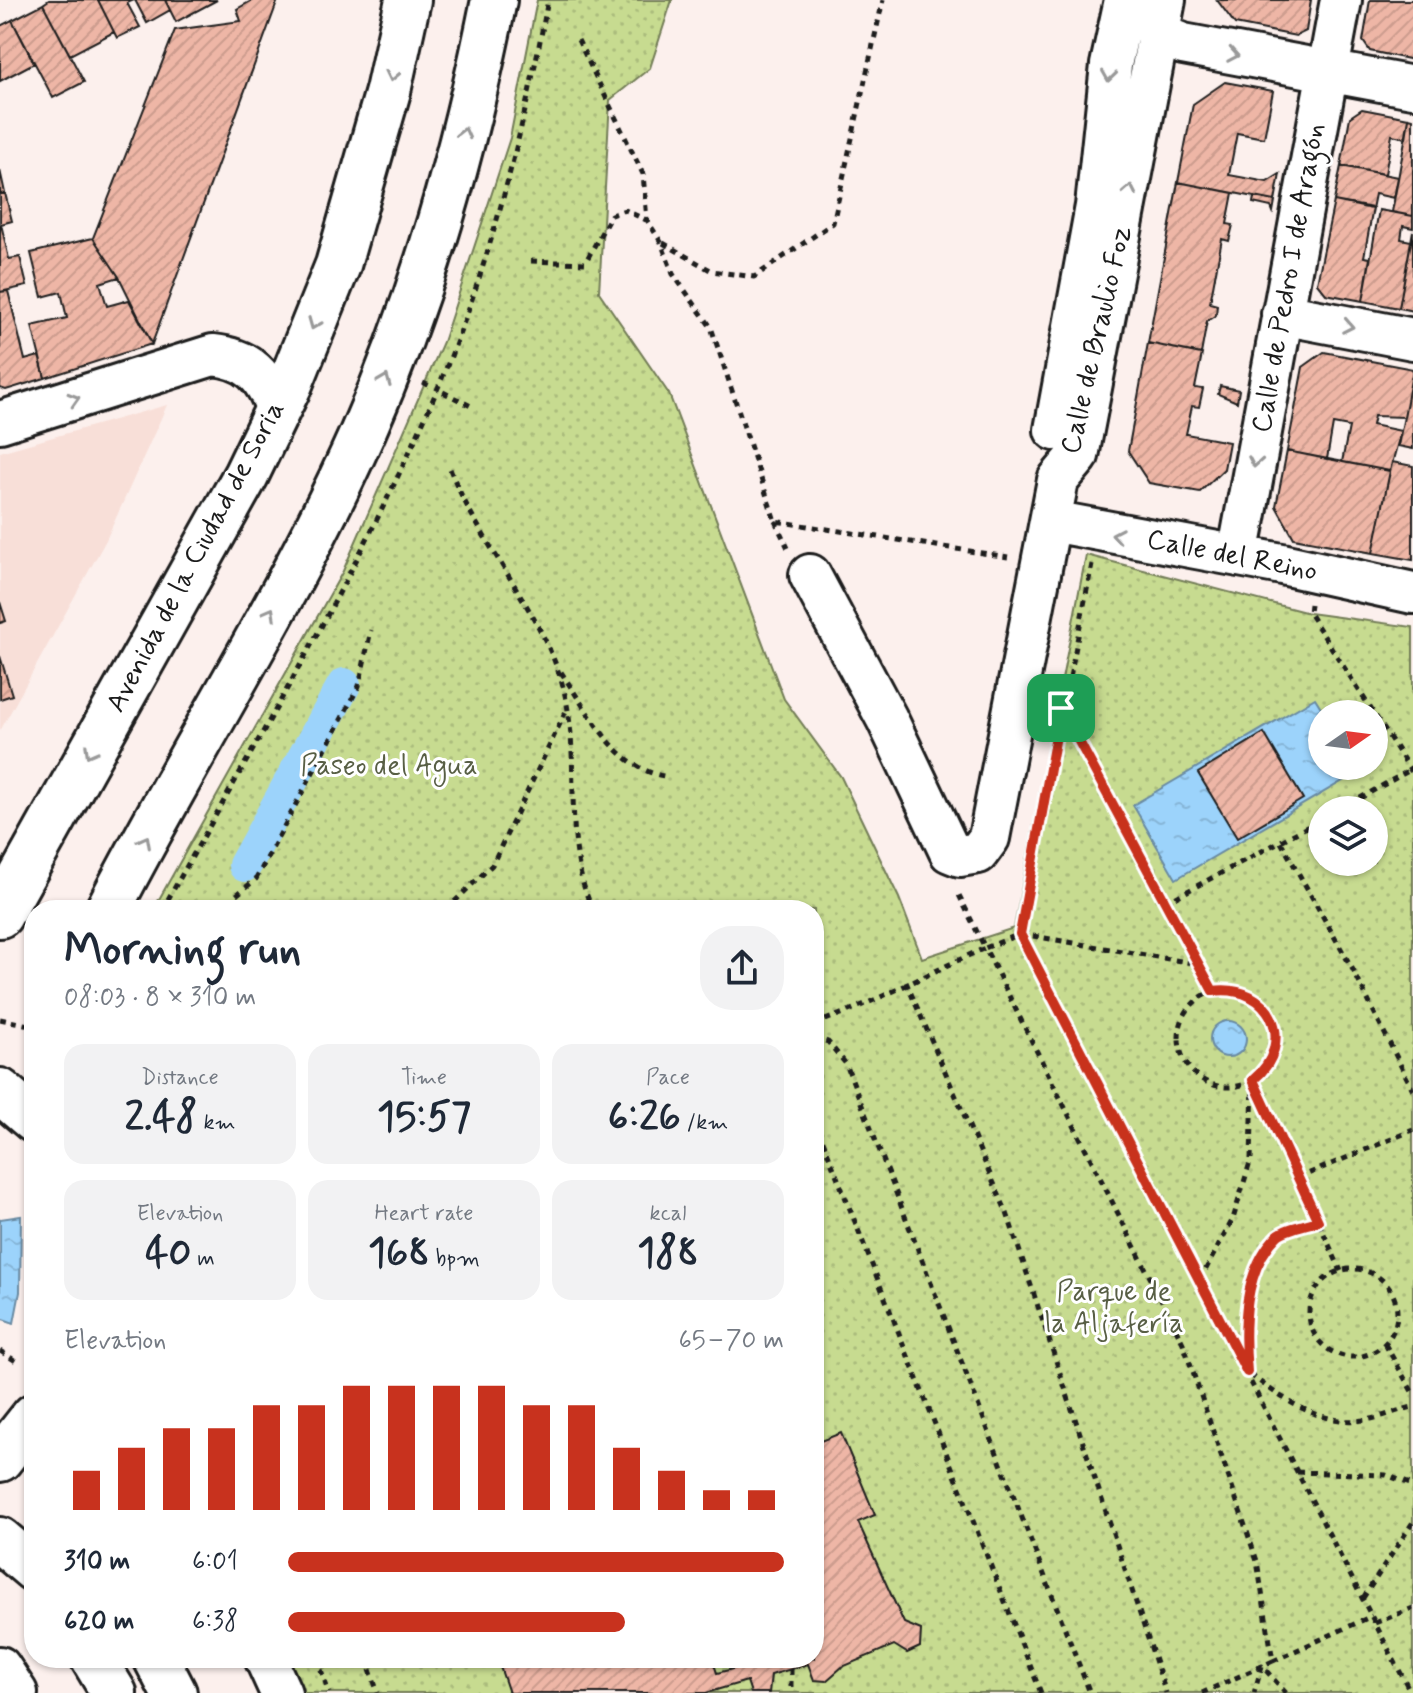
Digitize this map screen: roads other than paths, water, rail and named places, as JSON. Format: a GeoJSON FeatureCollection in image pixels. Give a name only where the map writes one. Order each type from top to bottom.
{"type":"FeatureCollection","features":[{"type":"Feature","properties":{"kind":"main road","name":"Avenida de la Ciudad de Soria"},"geometry":{"type":"LineString","coordinates":[[0,915],[246,475],[277,410],[338,265],[388,91],[408,0]]}},
{"type":"Feature","properties":{"kind":"main road"},"geometry":{"type":"LineString","coordinates":[[113,900],[321,520],[382,388],[437,238],[494,0]]}},
{"type":"Feature","properties":{"kind":"main road"},"geometry":{"type":"LineString","coordinates":[[0,1091],[24,1111]]}},
{"type":"Feature","properties":{"kind":"main road"},"geometry":{"type":"LineString","coordinates":[[0,1459],[24,1429]]}},
{"type":"Feature","properties":{"kind":"main road"},"geometry":{"type":"LineString","coordinates":[[0,1540],[24,1560]]}},
{"type":"Feature","properties":{"kind":"main road"},"geometry":{"type":"LineString","coordinates":[[99,1668],[114,1693]]}},
{"type":"Feature","properties":{"kind":"main road"},"geometry":{"type":"LineString","coordinates":[[161,1668],[174,1693]]}},
{"type":"Feature","properties":{"kind":"street","name":"Calle de Braulio Foz"},"geometry":{"type":"LineString","coordinates":[[1058,480],[1051,452],[1096,206],[1107,89],[1125,0]]}},
{"type":"Feature","properties":{"kind":"street"},"geometry":{"type":"LineString","coordinates":[[1138,0],[1144,18],[1162,17],[1215,52],[1413,87]]}},
{"type":"Feature","properties":{"kind":"street","name":"Calle de Pedro I de Aragón"},"geometry":{"type":"LineString","coordinates":[[1238,556],[1341,0]]}},
{"type":"Feature","properties":{"kind":"street","name":"Calle de Braulio Foz"},"geometry":{"type":"LineString","coordinates":[[1058,480],[1078,456],[1162,17]]}},
{"type":"Feature","properties":{"kind":"street"},"geometry":{"type":"LineString","coordinates":[[1282,314],[1413,339]]}},
{"type":"Feature","properties":{"kind":"street"},"geometry":{"type":"LineString","coordinates":[[0,422],[213,355],[238,360],[259,373],[277,410]]}},
{"type":"Feature","properties":{"kind":"street"},"geometry":{"type":"LineString","coordinates":[[810,575],[887,719],[950,852],[960,856],[978,853],[989,838],[1058,480]]}},
{"type":"Feature","properties":{"kind":"street","name":"Calle del Reino"},"geometry":{"type":"LineString","coordinates":[[1047,539],[1238,556],[1413,593]]}},
{"type":"Feature","properties":{"kind":"street"},"geometry":{"type":"LineString","coordinates":[[0,1667],[17,1693]]}},
{"type":"Feature","properties":{"kind":"street"},"geometry":{"type":"LineString","coordinates":[[270,1668],[281,1693]]}},
{"type":"Feature","properties":{"kind":"water"},"geometry":{"type":"Polygon","coordinates":[[[1308,702],[1308,780],[1344,780],[1317,796],[1308,796],[1308,801],[1176,879],[1133,805],[1308,702]]]}},
{"type":"Feature","properties":{"kind":"water"},"geometry":{"type":"Polygon","coordinates":[[[1228,1021],[1241,1026],[1246,1039],[1241,1052],[1228,1057],[1215,1052],[1210,1039],[1215,1026],[1228,1021]]]}},
{"type":"Feature","properties":{"kind":"water"},"geometry":{"type":"Polygon","coordinates":[[[21,1216],[20,1292],[14,1323],[0,1318],[0,1219],[21,1216]]]}},
{"type":"Feature","properties":{"kind":"waterway"},"geometry":{"type":"LineString","coordinates":[[245,865],[344,685]]}},
{"type":"Feature","properties":{"kind":"park label","name":"Paseo del Agua"},"geometry":{"type":"Point","coordinates":[389,766]}},
{"type":"Feature","properties":{"kind":"park label","name":"Parque de la Aljafería"},"geometry":{"type":"Point","coordinates":[1114,1308]}}]}
